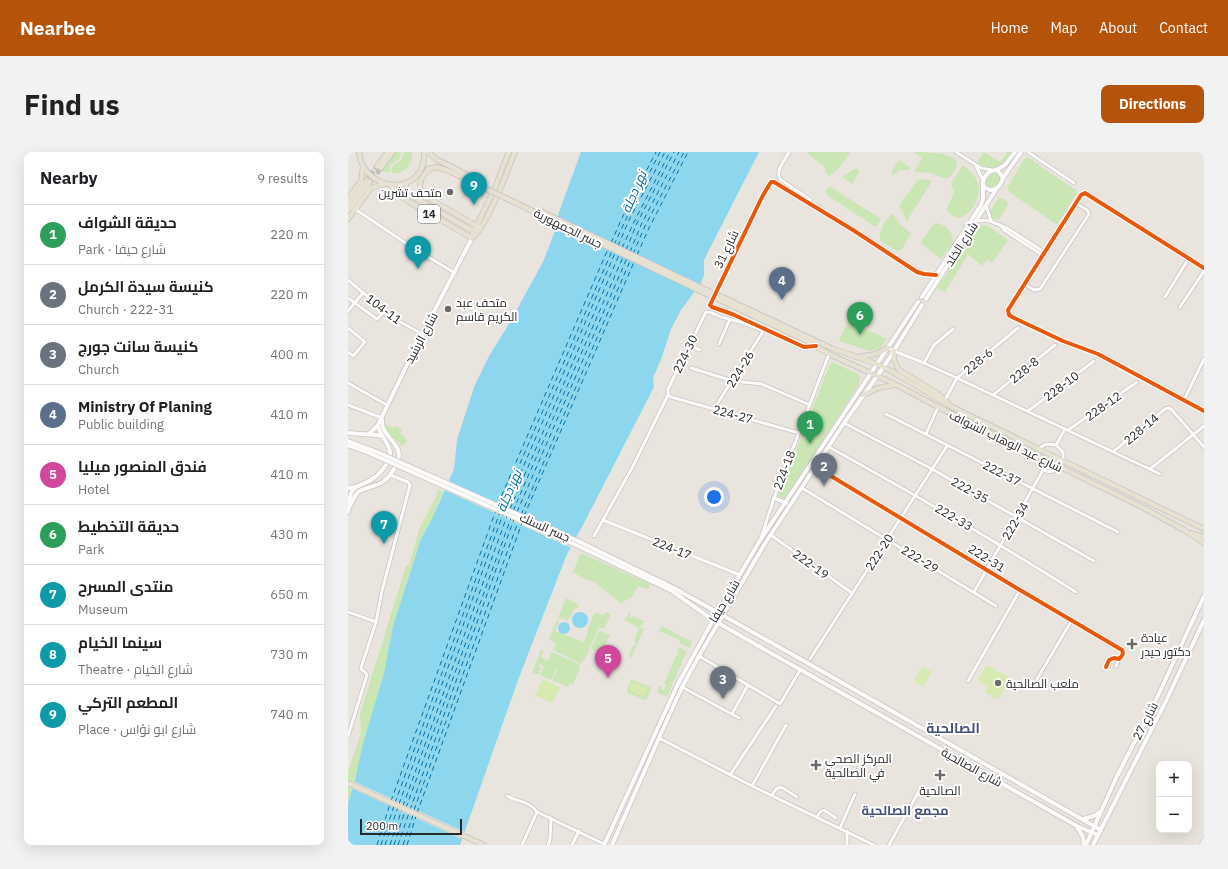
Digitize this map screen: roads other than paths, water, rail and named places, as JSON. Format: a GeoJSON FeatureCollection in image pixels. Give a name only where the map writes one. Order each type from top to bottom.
{"type":"FeatureCollection","features":[{"type":"Feature","properties":{"kind":"main road"},"geometry":{"type":"LineString","coordinates":[[348,198],[361,181],[363,172],[359,158],[353,152]]}},
{"type":"Feature","properties":{"kind":"main road"},"geometry":{"type":"LineString","coordinates":[[359,152],[359,158]]}},
{"type":"Feature","properties":{"kind":"main road"},"geometry":{"type":"LineString","coordinates":[[388,152],[379,167],[393,152]]}},
{"type":"Feature","properties":{"kind":"main road"},"geometry":{"type":"LineString","coordinates":[[418,174],[423,162],[424,152]]}},
{"type":"Feature","properties":{"kind":"main road","name":"جسر الجمهورية"},"geometry":{"type":"LineString","coordinates":[[428,152],[451,169],[808,340]]}},
{"type":"Feature","properties":{"kind":"main road"},"geometry":{"type":"LineString","coordinates":[[472,238],[494,190],[509,152]]}},
{"type":"Feature","properties":{"kind":"main road"},"geometry":{"type":"LineString","coordinates":[[478,227],[495,200],[515,152]]}},
{"type":"Feature","properties":{"kind":"main road"},"geometry":{"type":"LineString","coordinates":[[1015,152],[1006,165],[988,174],[983,182],[989,190],[997,188],[1001,184],[1003,178],[1021,152]]}},
{"type":"Feature","properties":{"kind":"main road"},"geometry":{"type":"LineString","coordinates":[[362,165],[373,178],[384,184],[390,185],[406,183],[418,174],[430,168]]}},
{"type":"Feature","properties":{"kind":"main road","name":"جسر الجمهورية"},"geometry":{"type":"LineString","coordinates":[[430,168],[437,167],[451,169]]}},
{"type":"Feature","properties":{"kind":"main road"},"geometry":{"type":"LineString","coordinates":[[430,168],[423,175],[420,181],[420,189],[423,195],[478,227]]}},
{"type":"Feature","properties":{"kind":"main road"},"geometry":{"type":"LineString","coordinates":[[995,171],[1001,173],[1003,178]]}},
{"type":"Feature","properties":{"kind":"main road"},"geometry":{"type":"LineString","coordinates":[[348,205],[369,181],[348,211]]}},
{"type":"Feature","properties":{"kind":"main road","name":"شارع الخلد"},"geometry":{"type":"LineString","coordinates":[[983,182],[983,199],[981,204],[960,240],[924,298],[936,275],[960,240],[976,221],[997,188]]}},
{"type":"Feature","properties":{"kind":"main road"},"geometry":{"type":"LineString","coordinates":[[406,183],[404,186],[405,190],[410,195],[475,233]]}},
{"type":"Feature","properties":{"kind":"main road"},"geometry":{"type":"LineString","coordinates":[[348,219],[371,188],[384,184]]}},
{"type":"Feature","properties":{"kind":"main road","name":"14"},"geometry":{"type":"LineString","coordinates":[[390,185],[404,199],[472,238]]}},
{"type":"Feature","properties":{"kind":"main road","name":"شارع الرشيد"},"geometry":{"type":"LineString","coordinates":[[369,434],[378,425],[382,418],[422,334],[472,238]]}},
{"type":"Feature","properties":{"kind":"main road"},"geometry":{"type":"LineString","coordinates":[[872,373],[920,304],[894,351],[877,376]]}},
{"type":"Feature","properties":{"kind":"main road","name":"شارع عبد الوهاب الشواف"},"geometry":{"type":"LineString","coordinates":[[808,340],[829,354],[897,385],[938,407],[1037,452]]}},
{"type":"Feature","properties":{"kind":"main road","name":"شارع عبد الوهاب الشواف"},"geometry":{"type":"LineString","coordinates":[[808,340],[883,367],[952,407],[1142,507],[1204,543]]}},
{"type":"Feature","properties":{"kind":"main road"},"geometry":{"type":"LineString","coordinates":[[855,357],[876,354],[888,348]]}},
{"type":"Feature","properties":{"kind":"main road"},"geometry":{"type":"LineString","coordinates":[[894,351],[894,360],[899,370],[937,393],[952,407]]}},
{"type":"Feature","properties":{"kind":"main road","name":"شارع حيفا"},"geometry":{"type":"LineString","coordinates":[[604,845],[678,684],[717,612],[759,542],[872,373]]}},
{"type":"Feature","properties":{"kind":"main road","name":"شارع حيفا"},"geometry":{"type":"LineString","coordinates":[[612,845],[682,686],[771,535],[844,423],[877,376]]}},
{"type":"Feature","properties":{"kind":"main road"},"geometry":{"type":"LineString","coordinates":[[863,395],[878,388],[897,385]]}},
{"type":"Feature","properties":{"kind":"main road"},"geometry":{"type":"LineString","coordinates":[[349,493],[361,491],[381,483],[390,475],[395,467],[399,456],[398,448],[382,427],[382,418]]}},
{"type":"Feature","properties":{"kind":"main road"},"geometry":{"type":"LineString","coordinates":[[349,493],[375,478],[386,465],[390,451],[378,425]]}},
{"type":"Feature","properties":{"kind":"main road"},"geometry":{"type":"LineString","coordinates":[[348,433],[389,437]]}},
{"type":"Feature","properties":{"kind":"main road","name":"جسر السنك"},"geometry":{"type":"LineString","coordinates":[[348,441],[378,452],[578,541],[673,590]]}},
{"type":"Feature","properties":{"kind":"main road","name":"جسر السنك"},"geometry":{"type":"LineString","coordinates":[[348,445],[569,542],[673,590]]}},
{"type":"Feature","properties":{"kind":"main road","name":"شارع عبد الوهاب الشواف"},"geometry":{"type":"LineString","coordinates":[[1062,465],[1204,529]]}},
{"type":"Feature","properties":{"kind":"main road"},"geometry":{"type":"LineString","coordinates":[[348,488],[359,486]]}},
{"type":"Feature","properties":{"kind":"main road"},"geometry":{"type":"LineString","coordinates":[[359,486],[361,491]]}},
{"type":"Feature","properties":{"kind":"main road"},"geometry":{"type":"LineString","coordinates":[[348,511],[356,495],[361,491]]}},
{"type":"Feature","properties":{"kind":"main road"},"geometry":{"type":"LineString","coordinates":[[348,511],[350,502],[349,493]]}},
{"type":"Feature","properties":{"kind":"main road"},"geometry":{"type":"LineString","coordinates":[[774,498],[786,503]]}},
{"type":"Feature","properties":{"kind":"main road"},"geometry":{"type":"LineString","coordinates":[[1184,530],[1204,538]]}},
{"type":"Feature","properties":{"kind":"main road","name":"شارع الصالحية"},"geometry":{"type":"LineString","coordinates":[[673,590],[717,612],[1101,830]]}},
{"type":"Feature","properties":{"kind":"main road","name":"شارع الصالحية"},"geometry":{"type":"LineString","coordinates":[[673,590],[713,620],[784,661],[1077,826],[1098,835]]}},
{"type":"Feature","properties":{"kind":"main road","name":"شارع 27"},"geometry":{"type":"LineString","coordinates":[[1085,845],[1155,702],[1204,596]]}},
{"type":"Feature","properties":{"kind":"main road","name":"شارع 27"},"geometry":{"type":"LineString","coordinates":[[1094,844],[1166,701],[1204,620]]}},
{"type":"Feature","properties":{"kind":"main road"},"geometry":{"type":"LineString","coordinates":[[894,723],[899,715]]}},
{"type":"Feature","properties":{"kind":"main road"},"geometry":{"type":"LineString","coordinates":[[1124,763],[1132,767]]}},
{"type":"Feature","properties":{"kind":"main road"},"geometry":{"type":"LineString","coordinates":[[988,776],[992,768]]}},
{"type":"Feature","properties":{"kind":"main road"},"geometry":{"type":"LineString","coordinates":[[348,784],[484,845]]}},
{"type":"Feature","properties":{"kind":"main road"},"geometry":{"type":"LineString","coordinates":[[1082,819],[1092,817],[1101,812]]}},
{"type":"Feature","properties":{"kind":"main road"},"geometry":{"type":"LineString","coordinates":[[1077,826],[1083,837],[1085,845]]}},
{"type":"Feature","properties":{"kind":"street"},"geometry":{"type":"LineString","coordinates":[[789,152],[778,176],[781,180],[811,200]]}},
{"type":"Feature","properties":{"kind":"street"},"geometry":{"type":"LineString","coordinates":[[956,152],[981,168],[995,171]]}},
{"type":"Feature","properties":{"kind":"street"},"geometry":{"type":"LineString","coordinates":[[1028,152],[1074,183]]}},
{"type":"Feature","properties":{"kind":"street"},"geometry":{"type":"LineString","coordinates":[[973,163],[978,169],[983,182]]}},
{"type":"Feature","properties":{"kind":"street","name":"شارع 31"},"geometry":{"type":"LineString","coordinates":[[764,330],[732,314],[712,307],[710,303],[762,197],[772,182],[853,230],[917,272],[936,275]]}},
{"type":"Feature","properties":{"kind":"street"},"geometry":{"type":"LineString","coordinates":[[1204,268],[1087,194],[1082,194],[1008,308],[1008,313],[1010,316],[1063,341],[1098,354],[1204,411]]}},
{"type":"Feature","properties":{"kind":"street"},"geometry":{"type":"LineString","coordinates":[[1024,284],[1034,290],[1040,289],[1084,221],[1089,212],[1076,203]]}},
{"type":"Feature","properties":{"kind":"street"},"geometry":{"type":"LineString","coordinates":[[986,205],[991,221]]}},
{"type":"Feature","properties":{"kind":"street"},"geometry":{"type":"LineString","coordinates":[[355,209],[410,246],[455,273]]}},
{"type":"Feature","properties":{"kind":"street"},"geometry":{"type":"LineString","coordinates":[[976,221],[987,220],[1007,228],[1044,252]]}},
{"type":"Feature","properties":{"kind":"street"},"geometry":{"type":"LineString","coordinates":[[1002,227],[1004,230],[1042,255]]}},
{"type":"Feature","properties":{"kind":"street"},"geometry":{"type":"LineString","coordinates":[[1164,297],[1189,258]]}},
{"type":"Feature","properties":{"kind":"street"},"geometry":{"type":"LineString","coordinates":[[1180,307],[1204,271]]}},
{"type":"Feature","properties":{"kind":"street","name":"104-11"},"geometry":{"type":"LineString","coordinates":[[348,280],[393,318],[422,334]]}},
{"type":"Feature","properties":{"kind":"street"},"geometry":{"type":"LineString","coordinates":[[348,310],[363,293]]}},
{"type":"Feature","properties":{"kind":"street"},"geometry":{"type":"LineString","coordinates":[[348,298],[377,319],[384,311]]}},
{"type":"Feature","properties":{"kind":"street","name":"224-30"},"geometry":{"type":"LineString","coordinates":[[594,536],[632,468],[668,395],[668,389],[705,313],[709,311],[730,319]]}},
{"type":"Feature","properties":{"kind":"street"},"geometry":{"type":"LineString","coordinates":[[719,344],[730,319],[744,322],[804,347],[816,346]]}},
{"type":"Feature","properties":{"kind":"street"},"geometry":{"type":"LineString","coordinates":[[348,328],[365,342],[353,356],[348,352]]}},
{"type":"Feature","properties":{"kind":"street","name":"228-6"},"geometry":{"type":"LineString","coordinates":[[945,400],[957,378],[1018,328]]}},
{"type":"Feature","properties":{"kind":"street"},"geometry":{"type":"LineString","coordinates":[[924,363],[934,345],[953,329]]}},
{"type":"Feature","properties":{"kind":"street","name":"224-26"},"geometry":{"type":"LineString","coordinates":[[714,409],[764,330]]}},
{"type":"Feature","properties":{"kind":"street","name":"228-8"},"geometry":{"type":"LineString","coordinates":[[993,395],[1055,345]]}},
{"type":"Feature","properties":{"kind":"street"},"geometry":{"type":"LineString","coordinates":[[690,346],[700,350]]}},
{"type":"Feature","properties":{"kind":"street"},"geometry":{"type":"LineString","coordinates":[[888,348],[957,378],[1160,474]]}},
{"type":"Feature","properties":{"kind":"street","name":"224-18"},"geometry":{"type":"LineString","coordinates":[[759,542],[774,498],[829,354]]}},
{"type":"Feature","properties":{"kind":"street"},"geometry":{"type":"LineString","coordinates":[[1184,400],[1204,359]]}},
{"type":"Feature","properties":{"kind":"street","name":"228-10"},"geometry":{"type":"LineString","coordinates":[[1028,411],[1094,361]]}},
{"type":"Feature","properties":{"kind":"street"},"geometry":{"type":"LineString","coordinates":[[691,368],[733,380],[762,384],[810,405]]}},
{"type":"Feature","properties":{"kind":"street","name":"228-12"},"geometry":{"type":"LineString","coordinates":[[1067,429],[1137,382]]}},
{"type":"Feature","properties":{"kind":"street"},"geometry":{"type":"LineString","coordinates":[[348,383],[387,405]]}},
{"type":"Feature","properties":{"kind":"street","name":"224-27"},"geometry":{"type":"LineString","coordinates":[[668,395],[799,433]]}},
{"type":"Feature","properties":{"kind":"street"},"geometry":{"type":"LineString","coordinates":[[348,405],[382,418]]}},
{"type":"Feature","properties":{"kind":"street"},"geometry":{"type":"LineString","coordinates":[[926,434],[938,407]]}},
{"type":"Feature","properties":{"kind":"street","name":"228-14"},"geometry":{"type":"LineString","coordinates":[[1114,451],[1165,409],[1169,408],[1193,435]]}},
{"type":"Feature","properties":{"kind":"street","name":"222-37"},"geometry":{"type":"LineString","coordinates":[[886,414],[1118,532]]}},
{"type":"Feature","properties":{"kind":"street","name":"222-35"},"geometry":{"type":"LineString","coordinates":[[844,423],[932,469],[1094,561]]}},
{"type":"Feature","properties":{"kind":"street"},"geometry":{"type":"LineString","coordinates":[[1150,469],[1204,426]]}},
{"type":"Feature","properties":{"kind":"street"},"geometry":{"type":"LineString","coordinates":[[1056,445],[1067,429]]}},
{"type":"Feature","properties":{"kind":"street"},"geometry":{"type":"LineString","coordinates":[[1193,435],[1204,447]]}},
{"type":"Feature","properties":{"kind":"street"},"geometry":{"type":"LineString","coordinates":[[1046,444],[1056,445],[1063,452],[1062,465],[1053,472],[1044,470],[1037,464],[1037,452],[1046,444]]}},
{"type":"Feature","properties":{"kind":"street","name":"222-20"},"geometry":{"type":"LineString","coordinates":[[810,659],[947,446]]}},
{"type":"Feature","properties":{"kind":"street","name":"222-33"},"geometry":{"type":"LineString","coordinates":[[829,447],[1001,545],[1076,592]]}},
{"type":"Feature","properties":{"kind":"street","name":"222-31"},"geometry":{"type":"LineString","coordinates":[[816,467],[1122,650],[1123,654],[1119,659]]}},
{"type":"Feature","properties":{"kind":"street","name":"222-34"},"geometry":{"type":"LineString","coordinates":[[974,592],[1044,470]]}},
{"type":"Feature","properties":{"kind":"street"},"geometry":{"type":"LineString","coordinates":[[348,736],[367,676],[360,668],[376,622],[382,590],[410,485],[408,482],[390,475]]}},
{"type":"Feature","properties":{"kind":"street","name":"222-29"},"geometry":{"type":"LineString","coordinates":[[802,488],[996,606]]}},
{"type":"Feature","properties":{"kind":"street","name":"224-17"},"geometry":{"type":"LineString","coordinates":[[603,520],[740,575]]}},
{"type":"Feature","properties":{"kind":"street","name":"222-19"},"geometry":{"type":"LineString","coordinates":[[771,535],[852,594]]}},
{"type":"Feature","properties":{"kind":"street"},"geometry":{"type":"LineString","coordinates":[[968,681],[1020,590]]}},
{"type":"Feature","properties":{"kind":"street"},"geometry":{"type":"LineString","coordinates":[[348,612],[376,622]]}},
{"type":"Feature","properties":{"kind":"street"},"geometry":{"type":"LineString","coordinates":[[1037,679],[1072,620]]}},
{"type":"Feature","properties":{"kind":"street"},"geometry":{"type":"LineString","coordinates":[[699,656],[780,704],[800,670]]}},
{"type":"Feature","properties":{"kind":"street"},"geometry":{"type":"LineString","coordinates":[[1106,667],[1109,660],[1114,658],[1119,659],[1116,666]]}},
{"type":"Feature","properties":{"kind":"street"},"geometry":{"type":"LineString","coordinates":[[802,661],[810,659],[812,666]]}},
{"type":"Feature","properties":{"kind":"street"},"geometry":{"type":"LineString","coordinates":[[732,714],[748,685]]}},
{"type":"Feature","properties":{"kind":"street"},"geometry":{"type":"LineString","coordinates":[[682,686],[739,718]]}},
{"type":"Feature","properties":{"kind":"street"},"geometry":{"type":"LineString","coordinates":[[730,775],[776,706]]}},
{"type":"Feature","properties":{"kind":"street"},"geometry":{"type":"LineString","coordinates":[[752,786],[786,725]]}},
{"type":"Feature","properties":{"kind":"street"},"geometry":{"type":"LineString","coordinates":[[659,738],[752,786],[874,845]]}},
{"type":"Feature","properties":{"kind":"street"},"geometry":{"type":"LineString","coordinates":[[772,795],[776,789],[781,787],[797,797]]}},
{"type":"Feature","properties":{"kind":"street"},"geometry":{"type":"LineString","coordinates":[[889,845],[919,792]]}},
{"type":"Feature","properties":{"kind":"street"},"geometry":{"type":"LineString","coordinates":[[840,828],[855,794]]}},
{"type":"Feature","properties":{"kind":"street"},"geometry":{"type":"LineString","coordinates":[[507,796],[512,799],[525,802],[534,807],[537,812],[604,845]]}},
{"type":"Feature","properties":{"kind":"street"},"geometry":{"type":"LineString","coordinates":[[817,817],[820,812],[824,810],[836,818]]}},
{"type":"Feature","properties":{"kind":"street"},"geometry":{"type":"LineString","coordinates":[[522,845],[537,812]]}},
{"type":"Feature","properties":{"kind":"street"},"geometry":{"type":"LineString","coordinates":[[548,845],[550,839],[551,818]]}},
{"type":"Feature","properties":{"kind":"street"},"geometry":{"type":"LineString","coordinates":[[847,831],[847,845]]}},
{"type":"Feature","properties":{"kind":"street"},"geometry":{"type":"LineString","coordinates":[[572,845],[579,832]]}},
{"type":"Feature","properties":{"kind":"street"},"geometry":{"type":"LineString","coordinates":[[1201,845],[1204,839]]}},
{"type":"Feature","properties":{"kind":"water","name":"نهر دجلة"},"geometry":{"type":"Polygon","coordinates":[[[581,152],[759,152],[704,260],[704,275],[701,283],[681,310],[671,329],[662,357],[653,378],[654,387],[567,554],[518,680],[460,845],[348,845],[348,803],[355,781],[362,747],[384,673],[393,626],[421,539],[432,519],[454,469],[457,440],[474,387],[489,356],[509,324],[543,262],[555,231],[559,212],[581,152]]]}},
{"type":"Feature","properties":{"kind":"water"},"geometry":{"type":"Polygon","coordinates":[[[580,612],[586,614],[588,620],[586,626],[580,628],[574,626],[572,620],[574,614],[580,612]]]}},
{"type":"Feature","properties":{"kind":"water"},"geometry":{"type":"Polygon","coordinates":[[[564,622],[568,624],[570,628],[568,632],[564,634],[560,632],[558,628],[560,624],[564,622]]]}},
{"type":"Feature","properties":{"kind":"tunnel"},"geometry":{"type":"LineString","coordinates":[[367,180],[377,166]]}},
{"type":"Feature","properties":{"kind":"tunnel"},"geometry":{"type":"LineString","coordinates":[[373,179],[381,168]]}},
{"type":"Feature","properties":{"kind":"place","name":"متحف تشرين"},"geometry":{"type":"Point","coordinates":[450,192]}},
{"type":"Feature","properties":{"kind":"place","name":"المطعم التركي"},"geometry":{"type":"Point","coordinates":[474,205]}},
{"type":"Feature","properties":{"kind":"place","name":"سينما الخيام"},"geometry":{"type":"Point","coordinates":[418,269]}},
{"type":"Feature","properties":{"kind":"place","name":"Ministry Of Planing"},"geometry":{"type":"Point","coordinates":[782,300]}},
{"type":"Feature","properties":{"kind":"place","name":"متحف عبد الكريم قاسم"},"geometry":{"type":"Point","coordinates":[448,309]}},
{"type":"Feature","properties":{"kind":"place","name":"حديقة التخطيط"},"geometry":{"type":"Point","coordinates":[860,335]}},
{"type":"Feature","properties":{"kind":"place","name":"حديقة الشواف"},"geometry":{"type":"Point","coordinates":[810,444]}},
{"type":"Feature","properties":{"kind":"place","name":"كنيسة سيدة الكرمل"},"geometry":{"type":"Point","coordinates":[824,486]}},
{"type":"Feature","properties":{"kind":"place","name":"منتدى المسرح"},"geometry":{"type":"Point","coordinates":[384,544]}},
{"type":"Feature","properties":{"kind":"place","name":"عيادة دكتور حيدر"},"geometry":{"type":"Point","coordinates":[1132,644]}},
{"type":"Feature","properties":{"kind":"place","name":"فندق المنصور ميليا"},"geometry":{"type":"Point","coordinates":[608,678]}},
{"type":"Feature","properties":{"kind":"place","name":"ملعب الصالحية"},"geometry":{"type":"Point","coordinates":[998,683]}},
{"type":"Feature","properties":{"kind":"place","name":"كنيسة سانت جورج"},"geometry":{"type":"Point","coordinates":[723,699]}},
{"type":"Feature","properties":{"kind":"place","name":"المركز الصحي في الصالحية"},"geometry":{"type":"Point","coordinates":[816,765]}},
{"type":"Feature","properties":{"kind":"place","name":"الصالحية"},"geometry":{"type":"Point","coordinates":[940,775]}},
{"type":"Feature","properties":{"kind":"district","name":"الصالحية"},"geometry":{"type":"Point","coordinates":[953,728]}},
{"type":"Feature","properties":{"kind":"district","name":"مجمع الصالحية"},"geometry":{"type":"Point","coordinates":[905,810]}}]}
